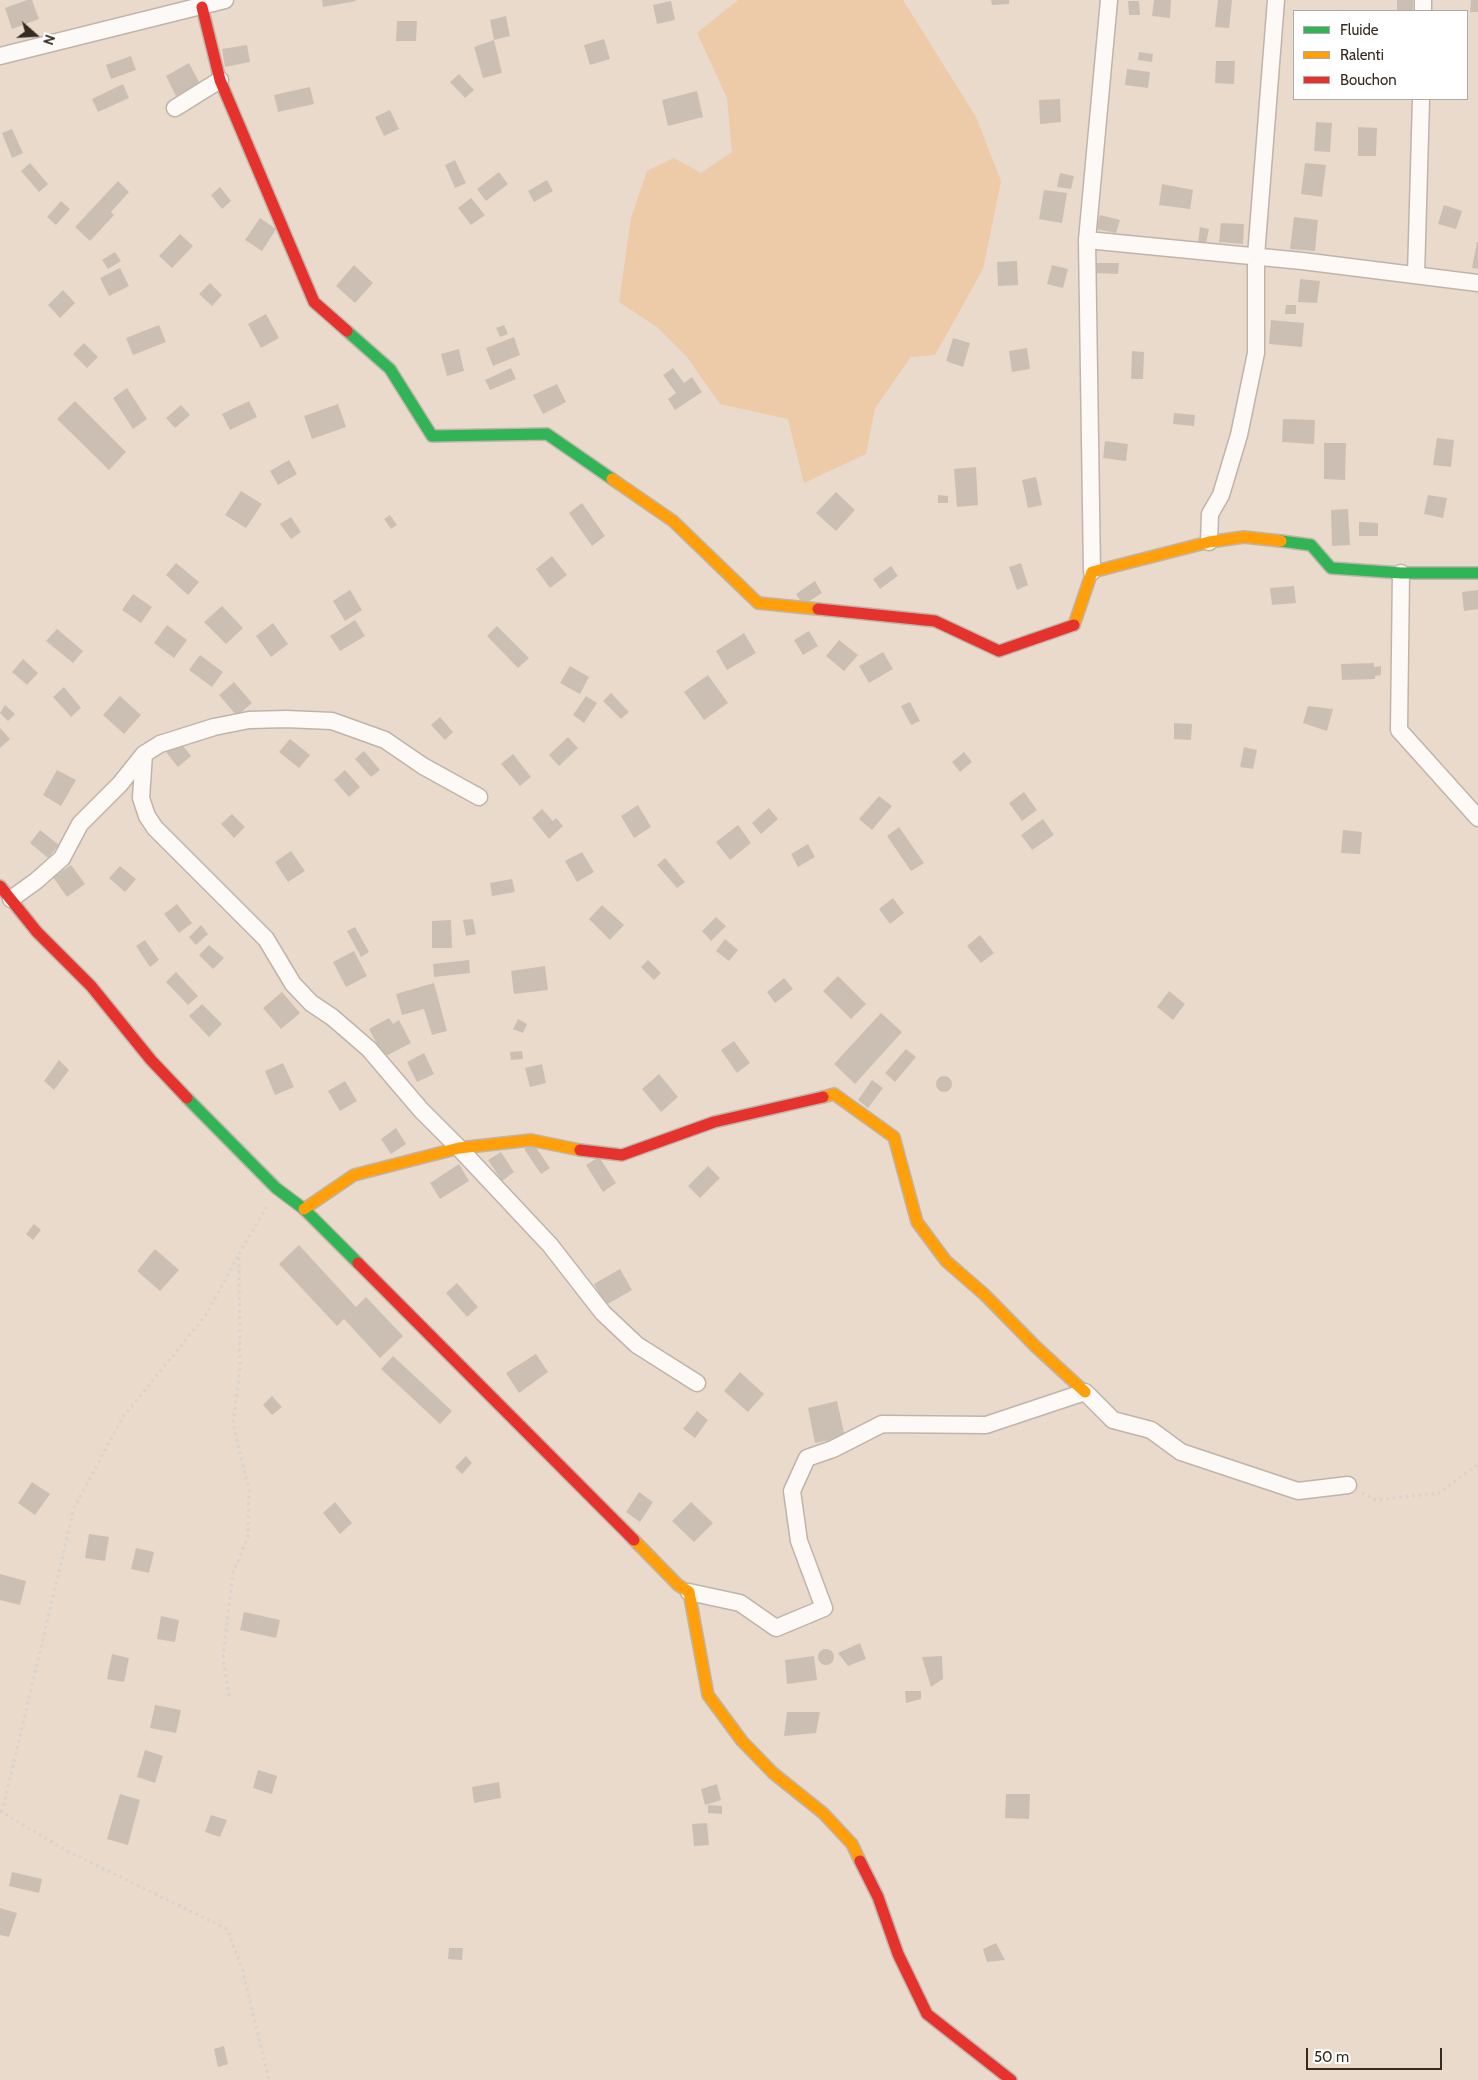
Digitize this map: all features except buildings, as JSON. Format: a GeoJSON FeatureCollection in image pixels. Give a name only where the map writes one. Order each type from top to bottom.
{"type":"FeatureCollection","features":[{"type":"Feature","properties":{"kind":"street"},"geometry":{"type":"LineString","coordinates":[[0,56],[202,8],[226,0]]}},
{"type":"Feature","properties":{"kind":"street"},"geometry":{"type":"LineString","coordinates":[[202,8],[220,80],[314,302],[390,369],[432,436],[547,434],[673,521],[758,603],[935,621],[999,651],[1073,627],[1092,572],[1087,240],[1109,0]]}},
{"type":"Feature","properties":{"kind":"street"},"geometry":{"type":"LineString","coordinates":[[1209,542],[1210,514],[1222,495],[1240,435],[1256,353],[1256,256],[1276,0]]}},
{"type":"Feature","properties":{"kind":"street"},"geometry":{"type":"LineString","coordinates":[[175,108],[220,80]]}},
{"type":"Feature","properties":{"kind":"street"},"geometry":{"type":"LineString","coordinates":[[1416,275],[1421,100]]}},
{"type":"Feature","properties":{"kind":"street"},"geometry":{"type":"LineString","coordinates":[[1087,240],[1256,256],[1478,283]]}},
{"type":"Feature","properties":{"kind":"street"},"geometry":{"type":"LineString","coordinates":[[1092,572],[1209,542],[1244,538],[1311,545],[1331,568],[1402,573],[1478,573]]}},
{"type":"Feature","properties":{"kind":"street"},"geometry":{"type":"LineString","coordinates":[[1402,573],[1399,730],[1478,818]]}},
{"type":"Feature","properties":{"kind":"street"},"geometry":{"type":"LineString","coordinates":[[479,797],[423,766],[385,740],[332,721],[286,719],[240,722],[183,735],[160,744],[144,754],[120,784],[80,824],[62,858],[36,882],[5,893],[37,932],[91,986],[151,1060],[276,1188],[304,1210],[533,1436],[678,1585],[689,1592],[740,1603],[776,1628],[824,1608],[799,1541],[792,1492],[807,1458],[834,1449],[882,1424],[986,1425],[1085,1392]]}},
{"type":"Feature","properties":{"kind":"street"},"geometry":{"type":"LineString","coordinates":[[144,754],[141,798],[147,816],[155,828],[266,939],[293,984],[311,1002],[332,1017],[369,1049],[421,1110],[550,1245],[603,1313],[637,1344],[697,1383]]}},
{"type":"Feature","properties":{"kind":"street"},"geometry":{"type":"LineString","coordinates":[[304,1210],[354,1175],[459,1148],[531,1140],[576,1150],[622,1155],[714,1122],[834,1094],[894,1137],[917,1222],[946,1261],[985,1295],[1036,1347],[1113,1420],[1151,1430],[1181,1452],[1298,1491],[1348,1486]]}},
{"type":"Feature","properties":{"kind":"street"},"geometry":{"type":"LineString","coordinates":[[689,1592],[708,1695],[742,1741],[773,1773],[823,1813],[852,1844],[878,1898],[898,1954],[927,2014],[1011,2080]]}},
{"type":"Feature","properties":{"kind":"path"},"geometry":{"type":"LineString","coordinates":[[269,2080],[242,1968],[227,1928],[65,1850],[1,1812],[74,1508],[123,1416],[206,1315],[239,1254],[260,1221],[276,1188]]}},
{"type":"Feature","properties":{"kind":"path"},"geometry":{"type":"LineString","coordinates":[[229,1696],[223,1658],[233,1572],[248,1537],[249,1492],[233,1423],[240,1369],[239,1254]]}},
{"type":"Feature","properties":{"kind":"path"},"geometry":{"type":"LineString","coordinates":[[1348,1486],[1376,1500],[1440,1493],[1478,1464]]}},
{"type":"Feature","properties":{"kind":"shaded area"},"geometry":{"type":"Polygon","coordinates":[[[738,0],[903,0],[976,117],[1001,181],[983,269],[935,355],[911,357],[875,408],[866,454],[804,483],[788,419],[720,404],[687,357],[657,327],[619,302],[631,218],[647,171],[674,158],[701,173],[732,152],[727,98],[697,33],[738,0]]]}},
{"type":"Feature","properties":{"kind":"traffic: fast"},"geometry":{"type":"LineString","coordinates":[[347,331],[390,369],[432,436],[547,434],[612,479]]}},
{"type":"Feature","properties":{"kind":"traffic: fast"},"geometry":{"type":"LineString","coordinates":[[1281,541],[1311,545],[1331,568],[1401,573],[1478,573]]}},
{"type":"Feature","properties":{"kind":"traffic: fast"},"geometry":{"type":"LineString","coordinates":[[187,1098],[276,1188],[304,1209],[358,1263]]}},
{"type":"Feature","properties":{"kind":"traffic: slow"},"geometry":{"type":"LineString","coordinates":[[612,479],[673,521],[758,603],[818,609]]}},
{"type":"Feature","properties":{"kind":"traffic: slow"},"geometry":{"type":"LineString","coordinates":[[1074,625],[1092,572],[1209,542],[1244,537],[1281,541]]}},
{"type":"Feature","properties":{"kind":"traffic: slow"},"geometry":{"type":"LineString","coordinates":[[823,1097],[834,1094],[894,1137],[917,1222],[946,1261],[985,1295],[1036,1347],[1085,1392]]}},
{"type":"Feature","properties":{"kind":"traffic: slow"},"geometry":{"type":"LineString","coordinates":[[304,1209],[354,1175],[459,1148],[531,1140],[580,1150]]}},
{"type":"Feature","properties":{"kind":"traffic: slow"},"geometry":{"type":"LineString","coordinates":[[634,1540],[678,1585],[689,1592],[708,1695],[742,1741],[773,1773],[823,1813],[852,1844],[860,1861]]}},
{"type":"Feature","properties":{"kind":"traffic: jam"},"geometry":{"type":"LineString","coordinates":[[202,7],[220,80],[314,302],[347,331]]}},
{"type":"Feature","properties":{"kind":"traffic: jam"},"geometry":{"type":"LineString","coordinates":[[818,609],[935,621],[999,651],[1074,625]]}},
{"type":"Feature","properties":{"kind":"traffic: jam"},"geometry":{"type":"LineString","coordinates":[[0,886],[37,932],[91,986],[151,1060],[187,1098]]}},
{"type":"Feature","properties":{"kind":"traffic: jam"},"geometry":{"type":"LineString","coordinates":[[580,1150],[622,1155],[714,1122],[823,1097]]}},
{"type":"Feature","properties":{"kind":"traffic: jam"},"geometry":{"type":"LineString","coordinates":[[358,1263],[634,1540]]}},
{"type":"Feature","properties":{"kind":"traffic: jam"},"geometry":{"type":"LineString","coordinates":[[860,1861],[878,1897],[898,1954],[927,2014],[1011,2080]]}}]}
